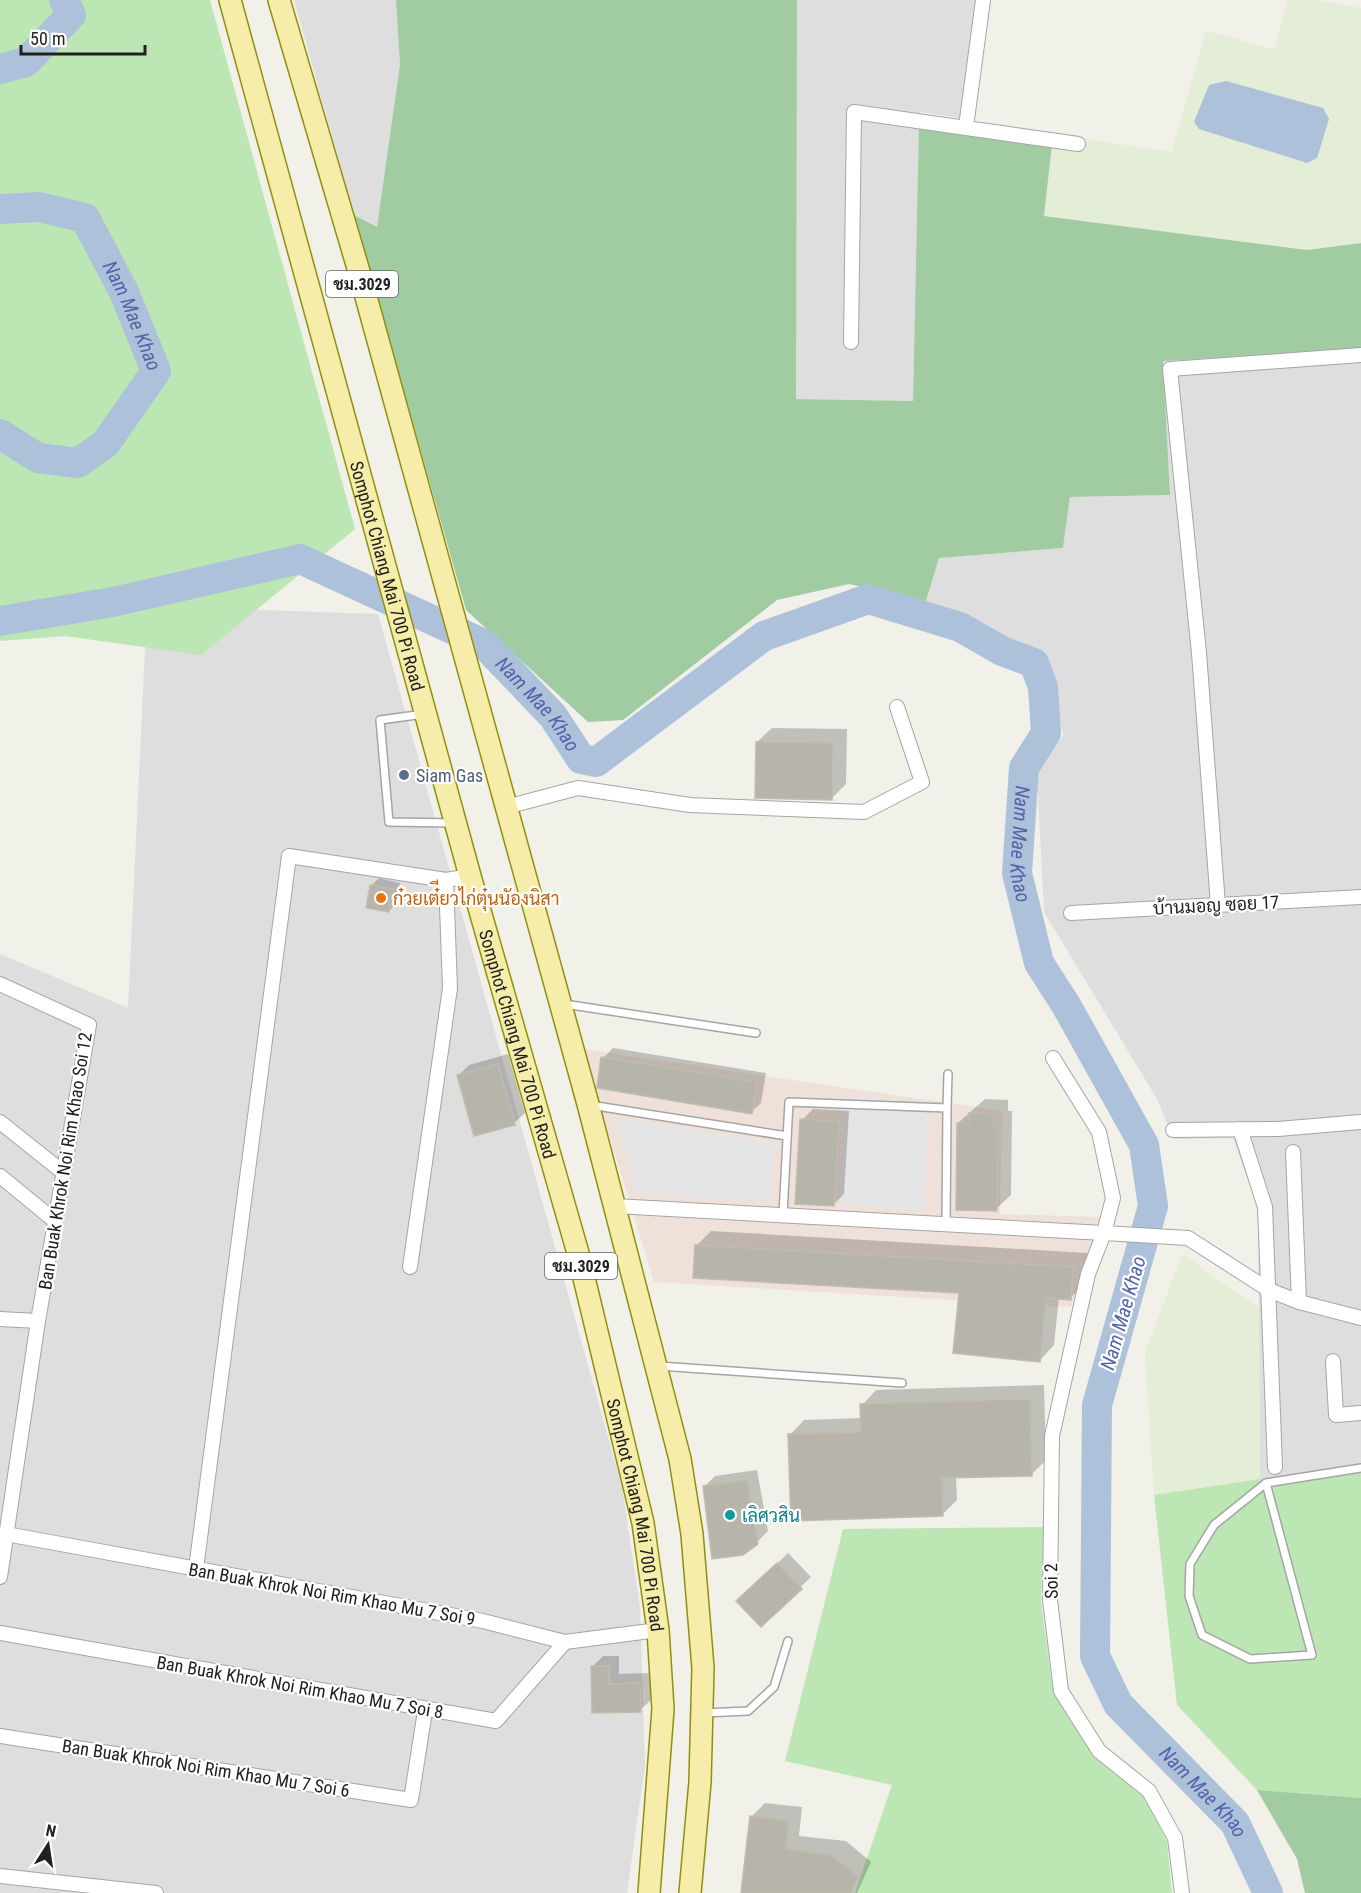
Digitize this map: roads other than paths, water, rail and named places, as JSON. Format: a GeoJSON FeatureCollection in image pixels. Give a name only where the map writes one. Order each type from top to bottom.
{"type":"FeatureCollection","features":[{"type":"Feature","properties":{"kind":"main road","name":"Somphot Chiang Mai 700 Pi Road"},"geometry":{"type":"LineString","coordinates":[[230,0],[470,876],[578,1253],[643,1523],[658,1630],[663,1709],[649,1893]]}},
{"type":"Feature","properties":{"kind":"main road","name":"ชม.3029"},"geometry":{"type":"LineString","coordinates":[[279,0],[360,275],[558,1003],[588,1104],[680,1460],[692,1534],[703,1668],[700,1782],[690,1893]]}},
{"type":"Feature","properties":{"kind":"street"},"geometry":{"type":"LineString","coordinates":[[966,126],[983,0]]}},
{"type":"Feature","properties":{"kind":"street"},"geometry":{"type":"LineString","coordinates":[[851,342],[854,112],[966,126],[1078,144]]}},
{"type":"Feature","properties":{"kind":"street"},"geometry":{"type":"LineString","coordinates":[[1218,905],[1199,652],[1170,369],[1361,355]]}},
{"type":"Feature","properties":{"kind":"street"},"geometry":{"type":"LineString","coordinates":[[506,807],[578,788],[690,805],[864,812],[922,782],[897,707]]}},
{"type":"Feature","properties":{"kind":"street"},"geometry":{"type":"LineString","coordinates":[[196,1569],[289,856],[446,880],[470,876]]}},
{"type":"Feature","properties":{"kind":"street"},"geometry":{"type":"LineString","coordinates":[[410,1267],[450,988],[446,880]]}},
{"type":"Feature","properties":{"kind":"street","name":"บ้านมอญ ซอย 17"},"geometry":{"type":"LineString","coordinates":[[1071,913],[1361,897]]}},
{"type":"Feature","properties":{"kind":"street","name":"Ban Buak Khrok Noi Rim Khao Soi 12"},"geometry":{"type":"LineString","coordinates":[[0,984],[89,1025],[5,1503],[6,1534],[0,1577]]}},
{"type":"Feature","properties":{"kind":"street","name":"Soi 2"},"geometry":{"type":"LineString","coordinates":[[1053,1058],[1099,1132],[1113,1198],[1104,1233],[1088,1274],[1052,1436],[1050,1600],[1061,1691],[1099,1751],[1149,1791],[1175,1838],[1182,1893]]}},
{"type":"Feature","properties":{"kind":"street"},"geometry":{"type":"LineString","coordinates":[[0,1122],[64,1173]]}},
{"type":"Feature","properties":{"kind":"street"},"geometry":{"type":"LineString","coordinates":[[1173,1130],[1240,1129],[1361,1122]]}},
{"type":"Feature","properties":{"kind":"street"},"geometry":{"type":"LineString","coordinates":[[1240,1129],[1265,1207],[1275,1467]]}},
{"type":"Feature","properties":{"kind":"street"},"geometry":{"type":"LineString","coordinates":[[1293,1152],[1299,1302]]}},
{"type":"Feature","properties":{"kind":"street"},"geometry":{"type":"LineString","coordinates":[[0,1176],[55,1221]]}},
{"type":"Feature","properties":{"kind":"street"},"geometry":{"type":"LineString","coordinates":[[615,1206],[1188,1238],[1269,1290],[1299,1302],[1361,1318]]}},
{"type":"Feature","properties":{"kind":"street"},"geometry":{"type":"LineString","coordinates":[[0,1319],[38,1321]]}},
{"type":"Feature","properties":{"kind":"street"},"geometry":{"type":"LineString","coordinates":[[1333,1361],[1336,1415],[1361,1413]]}},
{"type":"Feature","properties":{"kind":"street","name":"Ban Buak Khrok Noi Rim Khao Mu 7 Soi 9"},"geometry":{"type":"LineString","coordinates":[[6,1534],[483,1621],[565,1642],[658,1630]]}},
{"type":"Feature","properties":{"kind":"street","name":"Ban Buak Khrok Noi Rim Khao Mu 7 Soi 8"},"geometry":{"type":"LineString","coordinates":[[0,1633],[425,1711],[496,1721],[565,1642]]}},
{"type":"Feature","properties":{"kind":"street","name":"Ban Buak Khrok Noi Rim Khao Mu 7 Soi 6"},"geometry":{"type":"LineString","coordinates":[[0,1736],[411,1800],[425,1711]]}},
{"type":"Feature","properties":{"kind":"street"},"geometry":{"type":"LineString","coordinates":[[0,1876],[156,1893]]}},
{"type":"Feature","properties":{"kind":"lane"},"geometry":{"type":"LineString","coordinates":[[426,713],[380,720],[389,822],[456,823]]}},
{"type":"Feature","properties":{"kind":"lane"},"geometry":{"type":"LineString","coordinates":[[558,1003],[756,1033]]}},
{"type":"Feature","properties":{"kind":"lane"},"geometry":{"type":"LineString","coordinates":[[946,1223],[948,1074]]}},
{"type":"Feature","properties":{"kind":"lane"},"geometry":{"type":"LineString","coordinates":[[783,1215],[789,1102],[947,1108]]}},
{"type":"Feature","properties":{"kind":"lane"},"geometry":{"type":"LineString","coordinates":[[588,1104],[787,1136]]}},
{"type":"Feature","properties":{"kind":"lane"},"geometry":{"type":"LineString","coordinates":[[656,1366],[902,1383]]}},
{"type":"Feature","properties":{"kind":"lane"},"geometry":{"type":"LineString","coordinates":[[1266,1483],[1312,1655],[1250,1659],[1202,1635],[1190,1596],[1190,1564],[1214,1525],[1266,1483],[1361,1468]]}},
{"type":"Feature","properties":{"kind":"lane"},"geometry":{"type":"LineString","coordinates":[[702,1713],[748,1711],[774,1687],[788,1641]]}},
{"type":"Feature","properties":{"kind":"water"},"geometry":{"type":"Polygon","coordinates":[[[1226,81],[1323,108],[1329,119],[1317,158],[1307,163],[1199,129],[1194,122],[1209,85],[1226,81]]]}},
{"type":"Feature","properties":{"kind":"waterway","name":"Nam Mae Khao"},"geometry":{"type":"LineString","coordinates":[[0,69],[26,62],[71,15],[64,0]]}},
{"type":"Feature","properties":{"kind":"waterway","name":"Nam Mae Khao"},"geometry":{"type":"LineString","coordinates":[[0,209],[39,207],[85,218],[124,292],[156,371],[106,443],[78,463],[38,458],[0,434]]}},
{"type":"Feature","properties":{"kind":"waterway","name":"Nam Mae Khao"},"geometry":{"type":"LineString","coordinates":[[0,621],[113,602],[300,559],[484,644],[553,716],[581,759],[596,762],[764,636],[868,599],[960,627],[1002,651],[1034,663],[1043,687],[1046,733],[1024,768],[1017,873],[1039,963],[1066,1005],[1144,1145],[1153,1206],[1097,1405],[1095,1656],[1118,1704],[1235,1823],[1268,1893]]}},
{"type":"Feature","properties":{"kind":"place","name":"Siam Gas"},"geometry":{"type":"Point","coordinates":[404,775]}},
{"type":"Feature","properties":{"kind":"place","name":"ก๋วยเต๋ียวไก่ตุ๋นนัองนิสา"},"geometry":{"type":"Point","coordinates":[381,898]}},
{"type":"Feature","properties":{"kind":"place","name":"เลิศวสิน"},"geometry":{"type":"Point","coordinates":[730,1515]}}]}
